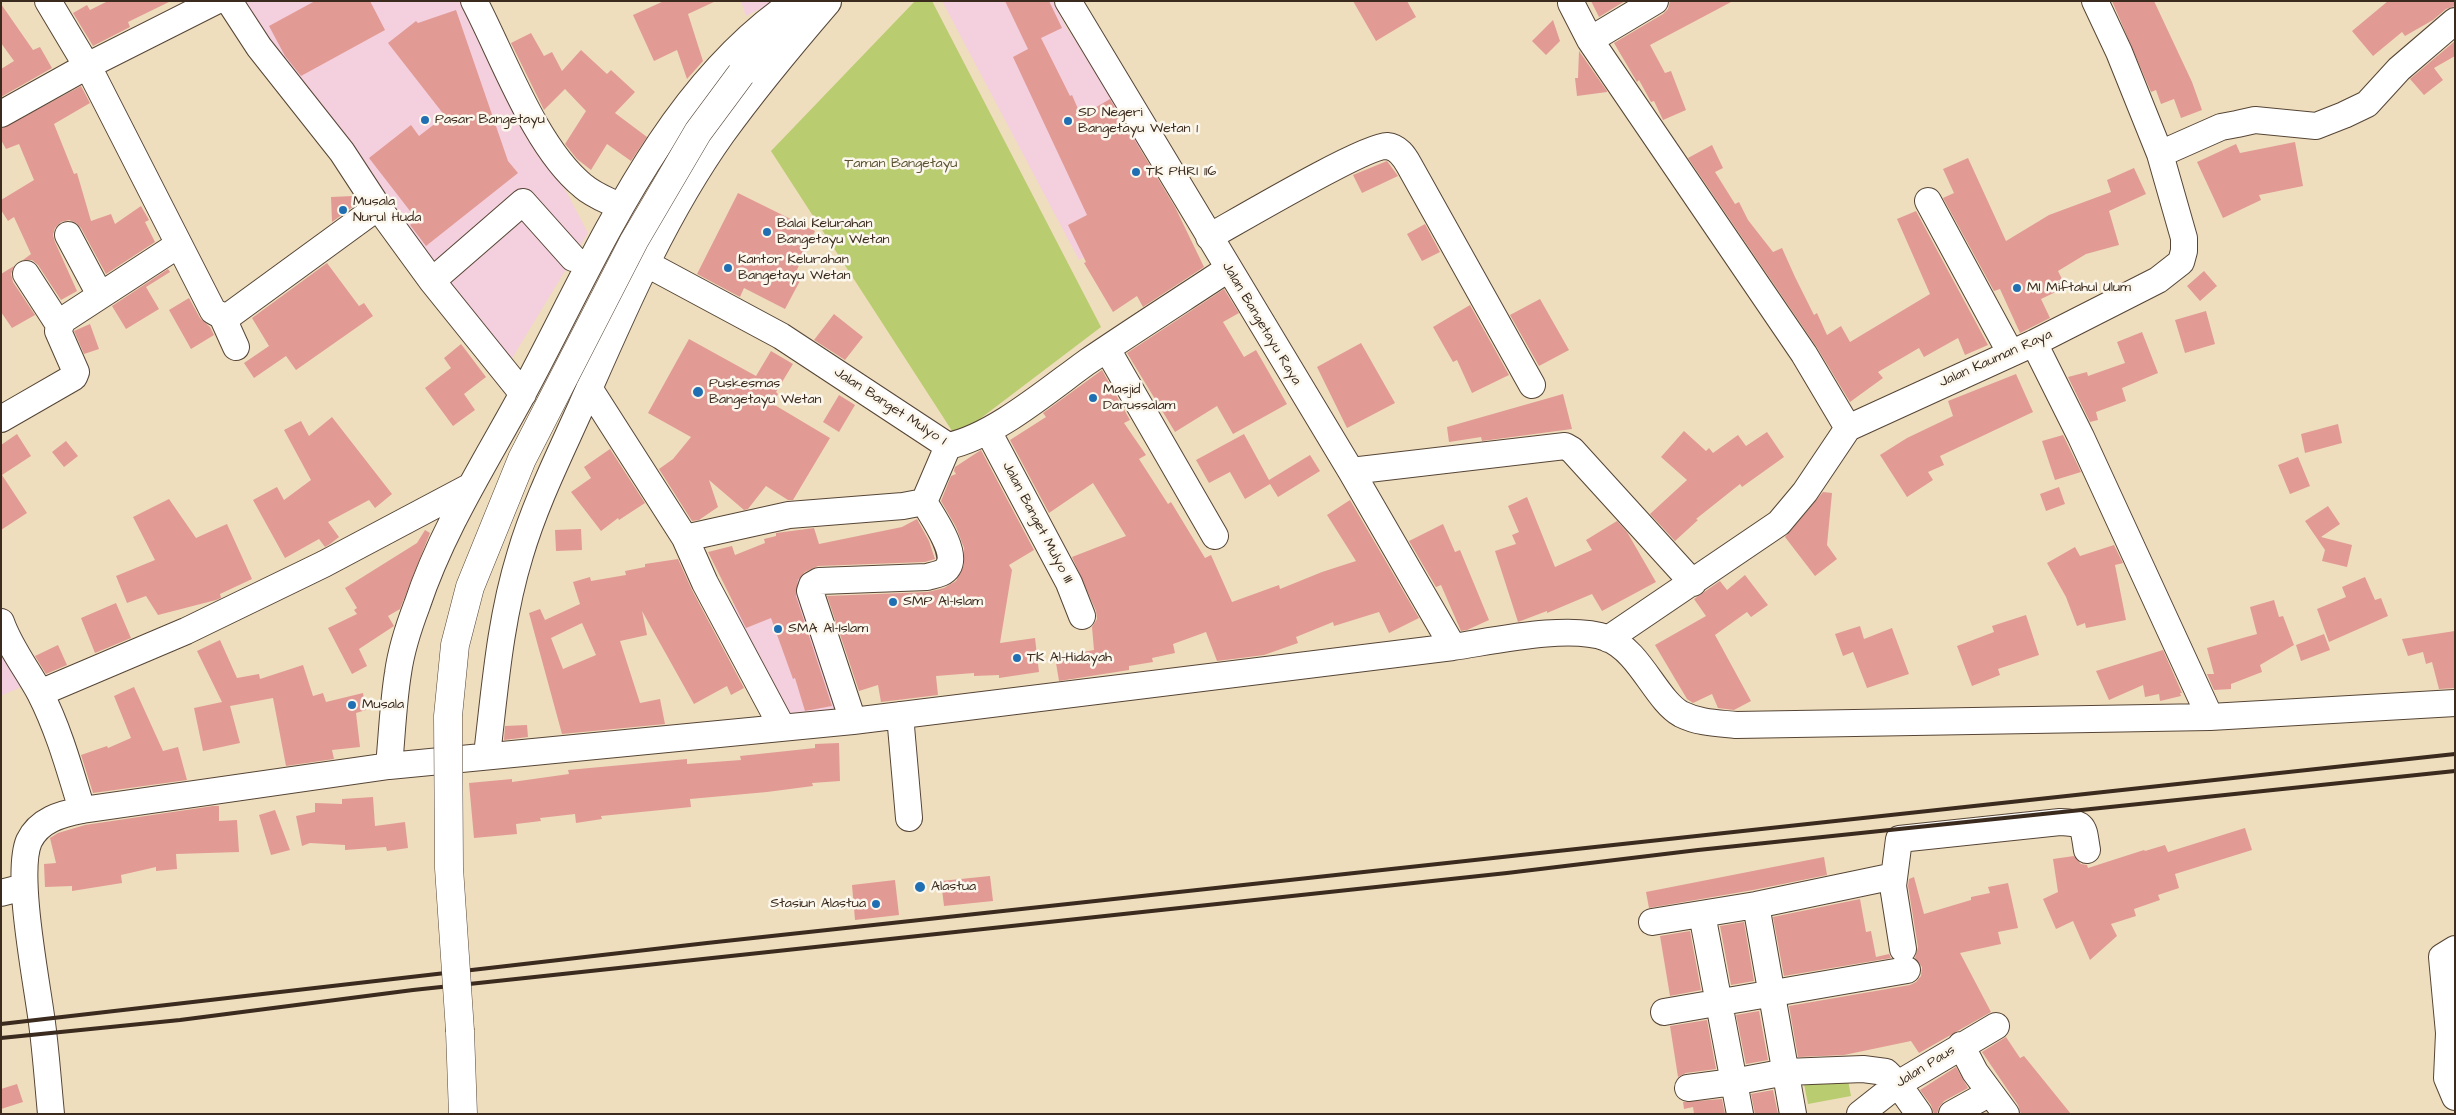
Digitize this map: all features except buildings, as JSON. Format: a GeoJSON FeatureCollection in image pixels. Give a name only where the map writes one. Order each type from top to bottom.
{"type":"FeatureCollection","features":[{"type":"Feature","properties":{"kind":"main road"},"geometry":{"type":"LineString","coordinates":[[463,1114],[460,1031],[449,868],[448,716],[455,645],[470,587],[522,459],[634,241],[698,132],[741,74],[794,20],[817,1]]}},
{"type":"Feature","properties":{"kind":"street"},"geometry":{"type":"LineString","coordinates":[[48,1],[87,66],[213,312],[222,316],[230,316],[378,207]]}},
{"type":"Feature","properties":{"kind":"street"},"geometry":{"type":"LineString","coordinates":[[1,114],[87,66],[216,1]]}},
{"type":"Feature","properties":{"kind":"street"},"geometry":{"type":"LineString","coordinates":[[229,1],[259,47],[342,152],[378,207],[432,281],[523,394]]}},
{"type":"Feature","properties":{"kind":"street"},"geometry":{"type":"LineString","coordinates":[[474,1],[522,101],[566,170],[583,186],[619,206]]}},
{"type":"Feature","properties":{"kind":"street"},"geometry":{"type":"LineString","coordinates":[[389,766],[398,672],[417,604],[445,535],[523,394],[619,206],[674,123],[713,75],[742,43],[795,1]]}},
{"type":"Feature","properties":{"kind":"street"},"geometry":{"type":"LineString","coordinates":[[487,755],[504,616],[520,555],[542,496],[589,388],[646,264],[668,222],[721,135],[776,63],[828,1]]}},
{"type":"Feature","properties":{"kind":"street","name":"Jalan Bangetayu Raya"},"geometry":{"type":"LineString","coordinates":[[1068,1],[1351,471],[1453,647]]}},
{"type":"Feature","properties":{"kind":"street","name":"Jalan Kauman Raya"},"geometry":{"type":"LineString","coordinates":[[1848,428],[2022,348],[2151,284],[2172,271],[2181,262],[2184,251],[2184,238],[2160,154],[2119,52],[2095,1]]}},
{"type":"Feature","properties":{"kind":"street"},"geometry":{"type":"LineString","coordinates":[[1590,40],[1654,2]]}},
{"type":"Feature","properties":{"kind":"street"},"geometry":{"type":"LineString","coordinates":[[1571,3],[1590,40],[1804,354],[1848,428],[1805,492],[1779,523],[1693,583],[1608,638]]}},
{"type":"Feature","properties":{"kind":"street"},"geometry":{"type":"LineString","coordinates":[[2160,154],[2221,127],[2255,120],[2316,126],[2344,115],[2367,104],[2399,69],[2455,22]]}},
{"type":"Feature","properties":{"kind":"street"},"geometry":{"type":"LineString","coordinates":[[1209,237],[1355,157],[1380,147],[1386,146],[1396,149],[1402,154],[1409,165],[1532,385]]}},
{"type":"Feature","properties":{"kind":"street"},"geometry":{"type":"LineString","coordinates":[[1928,201],[2080,437],[2210,717]]}},
{"type":"Feature","properties":{"kind":"street"},"geometry":{"type":"LineString","coordinates":[[432,281],[523,202],[573,258]]}},
{"type":"Feature","properties":{"kind":"street"},"geometry":{"type":"LineString","coordinates":[[68,235],[100,295]]}},
{"type":"Feature","properties":{"kind":"street"},"geometry":{"type":"LineString","coordinates":[[1,419],[74,378],[76,372],[58,331],[59,325],[63,320],[178,245]]}},
{"type":"Feature","properties":{"kind":"street","name":"Jalan Banget Mulyo I"},"geometry":{"type":"LineString","coordinates":[[646,264],[781,336],[948,446],[966,443],[988,431],[1228,269]]}},
{"type":"Feature","properties":{"kind":"street"},"geometry":{"type":"LineString","coordinates":[[26,274],[59,325]]}},
{"type":"Feature","properties":{"kind":"street"},"geometry":{"type":"LineString","coordinates":[[222,316],[236,347]]}},
{"type":"Feature","properties":{"kind":"street"},"geometry":{"type":"LineString","coordinates":[[1107,349],[1215,536]]}},
{"type":"Feature","properties":{"kind":"street"},"geometry":{"type":"LineString","coordinates":[[589,388],[685,538],[706,583],[782,727]]}},
{"type":"Feature","properties":{"kind":"street","name":"Jalan Banget Mulyo III"},"geometry":{"type":"LineString","coordinates":[[988,431],[1069,583],[1082,616]]}},
{"type":"Feature","properties":{"kind":"street"},"geometry":{"type":"LineString","coordinates":[[853,721],[810,591],[812,585],[819,581],[927,577],[948,567],[951,556],[924,502],[948,446]]}},
{"type":"Feature","properties":{"kind":"street"},"geometry":{"type":"LineString","coordinates":[[1351,471],[1565,446],[1572,450],[1693,583]]}},
{"type":"Feature","properties":{"kind":"street"},"geometry":{"type":"LineString","coordinates":[[40,693],[186,631],[315,568],[472,486]]}},
{"type":"Feature","properties":{"kind":"street"},"geometry":{"type":"LineString","coordinates":[[685,538],[789,515],[903,506],[924,502]]}},
{"type":"Feature","properties":{"kind":"street"},"geometry":{"type":"LineString","coordinates":[[1,622],[12,649],[40,693],[64,754],[82,810]]}},
{"type":"Feature","properties":{"kind":"street"},"geometry":{"type":"LineString","coordinates":[[51,1114],[43,1033],[13,890],[27,848],[38,827],[62,813],[389,766],[900,716],[1453,647],[1520,636],[1578,633],[1608,638],[1644,669],[1679,713],[1700,722],[1736,725],[2210,717],[2455,703]]}},
{"type":"Feature","properties":{"kind":"street"},"geometry":{"type":"LineString","coordinates":[[900,716],[909,818]]}},
{"type":"Feature","properties":{"kind":"street"},"geometry":{"type":"LineString","coordinates":[[1664,1012],[1773,992],[1848,980],[1861,980],[1905,960],[1893,886],[1899,839],[2060,822],[2077,823],[2082,826],[2087,850]]}},
{"type":"Feature","properties":{"kind":"street"},"geometry":{"type":"LineString","coordinates":[[1652,922],[1756,906],[1880,878],[1885,878],[1893,886]]}},
{"type":"Feature","properties":{"kind":"street"},"geometry":{"type":"LineString","coordinates":[[1756,906],[1773,992],[1793,1114]]}},
{"type":"Feature","properties":{"kind":"street"},"geometry":{"type":"LineString","coordinates":[[1702,914],[1740,1114]]}},
{"type":"Feature","properties":{"kind":"street"},"geometry":{"type":"LineString","coordinates":[[2455,949],[2442,957],[2450,1033],[2447,1078],[2455,1098]]}},
{"type":"Feature","properties":{"kind":"street","name":"Jalan Paus"},"geometry":{"type":"LineString","coordinates":[[1860,1114],[1898,1084],[1996,1026]]}},
{"type":"Feature","properties":{"kind":"street"},"geometry":{"type":"LineString","coordinates":[[1961,1045],[1990,1093],[2006,1114]]}},
{"type":"Feature","properties":{"kind":"street"},"geometry":{"type":"LineString","coordinates":[[1688,1088],[1786,1072],[1863,1068],[1886,1072],[1898,1084],[1919,1114]]}},
{"type":"Feature","properties":{"kind":"street"},"geometry":{"type":"LineString","coordinates":[[1952,1114],[1990,1093]]}},
{"type":"Feature","properties":{"kind":"shaded area","name":"Pasar Bangetayu"},"geometry":{"type":"Polygon","coordinates":[[[248,1],[466,1],[588,233],[505,370],[237,7],[248,1]]]}},
{"type":"Feature","properties":{"kind":"shaded area"},"geometry":{"type":"Polygon","coordinates":[[[741,1],[776,1],[746,16],[741,1]]]}},
{"type":"Feature","properties":{"kind":"shaded area","name":"SD Negeri Bangetayu Wetan 1"},"geometry":{"type":"Polygon","coordinates":[[[942,1],[1053,1],[1066,27],[1115,95],[1145,146],[1108,166],[1140,227],[1079,260],[942,1]]]}},
{"type":"Feature","properties":{"kind":"shaded area","name":"SMA Al-Islam"},"geometry":{"type":"Polygon","coordinates":[[[800,576],[841,712],[780,716],[729,608],[800,576]]]}},
{"type":"Feature","properties":{"kind":"shaded area"},"geometry":{"type":"Polygon","coordinates":[[[1,652],[21,687],[1,696],[1,652]]]}},
{"type":"Feature","properties":{"kind":"green space","name":"Taman Bangetayu"},"geometry":{"type":"Polygon","coordinates":[[[915,1],[932,1],[1101,327],[956,437],[771,151],[915,1]]]}},
{"type":"Feature","properties":{"kind":"green space"},"geometry":{"type":"Polygon","coordinates":[[[1847,1075],[1851,1096],[1808,1104],[1804,1084],[1847,1075]]]}},
{"type":"Feature","properties":{"kind":"railway"},"geometry":{"type":"LineString","coordinates":[[1,1024],[707,943],[2455,754]]}},
{"type":"Feature","properties":{"kind":"railway"},"geometry":{"type":"LineString","coordinates":[[1,1038],[180,1020],[413,990],[1507,873],[1698,850],[2455,771]]}},
{"type":"Feature","properties":{"kind":"place","name":"Pasar Bangetayu"},"geometry":{"type":"Point","coordinates":[425,120]}},
{"type":"Feature","properties":{"kind":"place","name":"SD Negeri Bangetayu Wetan 1"},"geometry":{"type":"Point","coordinates":[1068,121]}},
{"type":"Feature","properties":{"kind":"place","name":"TK PHRI 116"},"geometry":{"type":"Point","coordinates":[1136,172]}},
{"type":"Feature","properties":{"kind":"place","name":"Musala Nurul Huda"},"geometry":{"type":"Point","coordinates":[343,210]}},
{"type":"Feature","properties":{"kind":"place","name":"Balai Kelurahan Bangetayu Wetan"},"geometry":{"type":"Point","coordinates":[767,232]}},
{"type":"Feature","properties":{"kind":"place","name":"Kantor Kelurahan Bangetayu Wetan"},"geometry":{"type":"Point","coordinates":[728,268]}},
{"type":"Feature","properties":{"kind":"place","name":"MI Miftahul Ulum"},"geometry":{"type":"Point","coordinates":[2017,288]}},
{"type":"Feature","properties":{"kind":"place","name":"Puskesmas Bangetayu Wetan"},"geometry":{"type":"Point","coordinates":[698,392]}},
{"type":"Feature","properties":{"kind":"place","name":"Masjid Darussalam"},"geometry":{"type":"Point","coordinates":[1093,398]}},
{"type":"Feature","properties":{"kind":"place","name":"SMP Al-Islam"},"geometry":{"type":"Point","coordinates":[893,602]}},
{"type":"Feature","properties":{"kind":"place","name":"SMA Al-Islam"},"geometry":{"type":"Point","coordinates":[778,629]}},
{"type":"Feature","properties":{"kind":"place","name":"TK Al-Hidayah"},"geometry":{"type":"Point","coordinates":[1017,658]}},
{"type":"Feature","properties":{"kind":"place","name":"Musala"},"geometry":{"type":"Point","coordinates":[352,705]}},
{"type":"Feature","properties":{"kind":"place","name":"Alastua"},"geometry":{"type":"Point","coordinates":[920,887]}},
{"type":"Feature","properties":{"kind":"place","name":"Stasiun Alastua"},"geometry":{"type":"Point","coordinates":[876,904]}}]}
